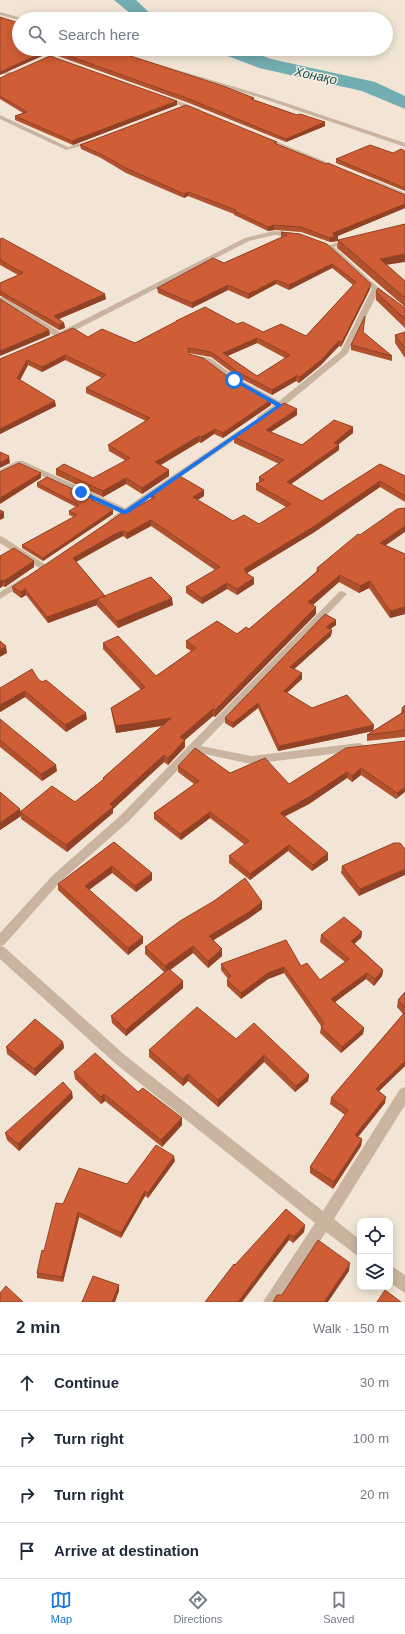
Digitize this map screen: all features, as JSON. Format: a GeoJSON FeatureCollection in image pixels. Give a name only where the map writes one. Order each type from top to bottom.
{"type":"FeatureCollection","features":[{"type":"Feature","properties":{"kind":"street"},"geometry":{"type":"LineString","coordinates":[[0,13],[12,17]]}},
{"type":"Feature","properties":{"kind":"street"},"geometry":{"type":"LineString","coordinates":[[31,66],[51,57],[59,60]]}},
{"type":"Feature","properties":{"kind":"street"},"geometry":{"type":"LineString","coordinates":[[143,60],[263,97],[405,145]]}},
{"type":"Feature","properties":{"kind":"street"},"geometry":{"type":"LineString","coordinates":[[0,71],[10,74]]}},
{"type":"Feature","properties":{"kind":"street"},"geometry":{"type":"LineString","coordinates":[[0,79],[17,72]]}},
{"type":"Feature","properties":{"kind":"street"},"geometry":{"type":"LineString","coordinates":[[156,95],[207,114]]}},
{"type":"Feature","properties":{"kind":"street"},"geometry":{"type":"LineString","coordinates":[[178,108],[186,106]]}},
{"type":"Feature","properties":{"kind":"street"},"geometry":{"type":"LineString","coordinates":[[0,117],[68,149],[98,140]]}},
{"type":"Feature","properties":{"kind":"street"},"geometry":{"type":"LineString","coordinates":[[258,136],[346,171]]}},
{"type":"Feature","properties":{"kind":"street"},"geometry":{"type":"LineString","coordinates":[[361,177],[405,195]]}},
{"type":"Feature","properties":{"kind":"street"},"geometry":{"type":"LineString","coordinates":[[0,299],[56,337],[247,239],[274,233],[301,235]]}},
{"type":"Feature","properties":{"kind":"street"},"geometry":{"type":"LineString","coordinates":[[106,525],[280,405],[344,352],[379,291],[326,244],[360,239]]}},
{"type":"Feature","properties":{"kind":"street"},"geometry":{"type":"LineString","coordinates":[[192,356],[207,360],[234,380],[280,405]]}},
{"type":"Feature","properties":{"kind":"street"},"geometry":{"type":"LineString","coordinates":[[0,473],[20,463],[125,512]]}},
{"type":"Feature","properties":{"kind":"street"},"geometry":{"type":"LineString","coordinates":[[0,539],[41,569],[0,596]]}},
{"type":"Feature","properties":{"kind":"street"},"geometry":{"type":"LineString","coordinates":[[0,941],[57,878],[125,818],[342,594]]}},
{"type":"Feature","properties":{"kind":"street"},"geometry":{"type":"LineString","coordinates":[[193,748],[251,760],[366,746]]}},
{"type":"Feature","properties":{"kind":"street"},"geometry":{"type":"LineString","coordinates":[[0,951],[121,1060],[357,1247]]}},
{"type":"Feature","properties":{"kind":"street"},"geometry":{"type":"LineString","coordinates":[[271,1302],[405,1093]]}},
{"type":"Feature","properties":{"kind":"street"},"geometry":{"type":"LineString","coordinates":[[393,1275],[405,1285]]}},
{"type":"Feature","properties":{"kind":"building"},"geometry":{"type":"Polygon","coordinates":[[[0,17],[12,21],[12,56],[35,56],[0,72],[0,17]]]}},
{"type":"Feature","properties":{"kind":"building"},"geometry":{"type":"Polygon","coordinates":[[[50,56],[177,101],[72,141],[15,116],[27,112],[0,96],[0,78],[50,56]]]}},
{"type":"Feature","properties":{"kind":"building"},"geometry":{"type":"Polygon","coordinates":[[[69,56],[131,56],[223,86],[254,98],[251,99],[297,115],[300,114],[325,122],[286,139],[189,99],[69,56]]]}},
{"type":"Feature","properties":{"kind":"building"},"geometry":{"type":"Polygon","coordinates":[[[186,105],[277,142],[274,143],[326,164],[328,163],[405,195],[405,204],[333,233],[334,237],[330,238],[301,227],[274,225],[268,227],[234,211],[236,210],[188,192],[184,194],[126,168],[101,154],[80,145],[186,105]]]}},
{"type":"Feature","properties":{"kind":"building"},"geometry":{"type":"Polygon","coordinates":[[[370,145],[393,153],[401,149],[405,151],[405,188],[336,159],[370,145]]]}},
{"type":"Feature","properties":{"kind":"building"},"geometry":{"type":"Polygon","coordinates":[[[405,224],[405,254],[380,259],[405,281],[405,298],[338,240],[405,224]]]}},
{"type":"Feature","properties":{"kind":"building"},"geometry":{"type":"Polygon","coordinates":[[[281,232],[300,234],[327,244],[371,284],[342,342],[339,341],[321,360],[300,377],[296,376],[272,390],[238,372],[211,352],[188,348],[189,354],[203,358],[230,378],[271,400],[223,433],[215,429],[201,437],[199,436],[155,462],[169,470],[142,488],[126,478],[103,491],[56,469],[64,464],[93,478],[130,458],[108,445],[150,418],[86,388],[106,375],[65,355],[42,367],[27,360],[17,378],[55,401],[0,429],[0,359],[73,328],[88,337],[102,329],[135,343],[205,307],[237,324],[243,322],[263,332],[281,324],[306,336],[356,282],[332,264],[289,285],[276,280],[249,294],[228,285],[192,303],[157,288],[213,258],[224,263],[287,235],[281,232]],[[257,338],[223,353],[257,376],[290,355],[257,338]]]}},
{"type":"Feature","properties":{"kind":"building"},"geometry":{"type":"Polygon","coordinates":[[[2,238],[105,294],[54,316],[64,323],[59,325],[0,291],[0,283],[23,273],[0,260],[0,239],[2,238]]]}},
{"type":"Feature","properties":{"kind":"building"},"geometry":{"type":"Polygon","coordinates":[[[378,288],[405,308],[405,319],[376,292],[378,288]]]}},
{"type":"Feature","properties":{"kind":"building"},"geometry":{"type":"Polygon","coordinates":[[[0,299],[49,330],[0,351],[0,299]]]}},
{"type":"Feature","properties":{"kind":"building"},"geometry":{"type":"Polygon","coordinates":[[[365,316],[363,332],[392,356],[351,345],[365,316]]]}},
{"type":"Feature","properties":{"kind":"building"},"geometry":{"type":"Polygon","coordinates":[[[405,332],[405,348],[395,335],[405,332]]]}},
{"type":"Feature","properties":{"kind":"building"},"geometry":{"type":"Polygon","coordinates":[[[284,403],[297,409],[266,430],[302,445],[334,420],[353,427],[334,443],[339,445],[287,482],[322,501],[380,464],[405,476],[405,496],[380,481],[313,527],[244,569],[247,571],[245,572],[254,578],[237,589],[227,583],[202,598],[186,587],[220,567],[151,520],[127,533],[123,531],[115,534],[73,558],[105,596],[47,617],[25,589],[21,592],[12,587],[122,513],[124,514],[155,497],[151,494],[178,475],[204,490],[193,497],[233,521],[244,515],[259,524],[291,504],[256,484],[264,480],[259,477],[284,460],[234,437],[284,403]]]}},
{"type":"Feature","properties":{"kind":"building"},"geometry":{"type":"Polygon","coordinates":[[[0,452],[9,456],[9,458],[0,463],[0,452]]]}},
{"type":"Feature","properties":{"kind":"building"},"geometry":{"type":"Polygon","coordinates":[[[19,463],[41,473],[0,498],[0,472],[19,463]]]}},
{"type":"Feature","properties":{"kind":"building"},"geometry":{"type":"Polygon","coordinates":[[[47,477],[94,499],[92,500],[113,510],[43,558],[22,545],[77,515],[69,511],[79,505],[37,483],[47,477]]]}},
{"type":"Feature","properties":{"kind":"building"},"geometry":{"type":"Polygon","coordinates":[[[405,508],[405,526],[380,543],[405,554],[405,607],[390,611],[370,581],[360,586],[340,575],[308,602],[316,607],[215,710],[213,709],[180,737],[185,740],[168,758],[164,755],[110,804],[113,807],[66,845],[20,812],[52,786],[75,802],[104,779],[103,778],[171,718],[116,726],[111,708],[145,687],[103,643],[118,636],[156,676],[196,648],[186,641],[217,621],[237,634],[246,627],[249,629],[319,570],[317,568],[358,534],[360,535],[397,509],[405,508]]]}},
{"type":"Feature","properties":{"kind":"building"},"geometry":{"type":"Polygon","coordinates":[[[14,548],[34,561],[4,581],[0,581],[0,556],[14,548]]]}},
{"type":"Feature","properties":{"kind":"building"},"geometry":{"type":"Polygon","coordinates":[[[151,577],[172,598],[117,621],[97,599],[151,577]]]}},
{"type":"Feature","properties":{"kind":"building"},"geometry":{"type":"Polygon","coordinates":[[[325,614],[336,620],[326,627],[332,630],[290,667],[302,673],[284,691],[312,708],[347,695],[374,725],[279,746],[258,703],[233,723],[225,718],[325,614]]]}},
{"type":"Feature","properties":{"kind":"building"},"geometry":{"type":"Polygon","coordinates":[[[0,641],[6,646],[0,650],[0,641]]]}},
{"type":"Feature","properties":{"kind":"building"},"geometry":{"type":"Polygon","coordinates":[[[32,669],[38,679],[42,682],[46,680],[86,713],[65,725],[25,691],[0,705],[0,688],[32,669]]]}},
{"type":"Feature","properties":{"kind":"building"},"geometry":{"type":"Polygon","coordinates":[[[405,705],[405,730],[367,735],[404,712],[402,708],[405,705]]]}},
{"type":"Feature","properties":{"kind":"building"},"geometry":{"type":"Polygon","coordinates":[[[0,719],[56,765],[41,774],[0,740],[0,719]]]}},
{"type":"Feature","properties":{"kind":"building"},"geometry":{"type":"Polygon","coordinates":[[[405,741],[405,787],[397,793],[361,768],[352,776],[347,772],[309,797],[280,813],[328,853],[313,865],[289,845],[250,874],[229,856],[249,841],[210,812],[180,834],[154,813],[199,781],[178,766],[195,748],[230,773],[265,758],[289,784],[346,748],[405,741]]]}},
{"type":"Feature","properties":{"kind":"building"},"geometry":{"type":"Polygon","coordinates":[[[0,792],[20,809],[0,823],[0,792]]]}},
{"type":"Feature","properties":{"kind":"building"},"geometry":{"type":"Polygon","coordinates":[[[114,842],[152,873],[135,886],[112,866],[85,886],[143,937],[128,948],[58,884],[114,842]]]}},
{"type":"Feature","properties":{"kind":"building"},"geometry":{"type":"Polygon","coordinates":[[[394,843],[400,843],[405,849],[405,869],[360,889],[342,866],[394,843]]]}},
{"type":"Feature","properties":{"kind":"building"},"geometry":{"type":"Polygon","coordinates":[[[245,878],[262,902],[249,912],[209,936],[222,949],[208,961],[193,946],[165,966],[145,947],[180,921],[214,901],[245,878]]]}},
{"type":"Feature","properties":{"kind":"building"},"geometry":{"type":"Polygon","coordinates":[[[344,917],[362,932],[351,941],[383,970],[375,979],[367,973],[331,999],[364,1028],[342,1047],[321,1027],[324,1023],[284,967],[268,973],[241,993],[227,980],[231,976],[221,964],[286,940],[301,966],[307,963],[320,980],[349,959],[321,935],[344,917]]]}},
{"type":"Feature","properties":{"kind":"building"},"geometry":{"type":"Polygon","coordinates":[[[169,969],[183,981],[126,1030],[111,1016],[169,969]]]}},
{"type":"Feature","properties":{"kind":"building"},"geometry":{"type":"Polygon","coordinates":[[[405,992],[405,1008],[398,1000],[405,992]]]}},
{"type":"Feature","properties":{"kind":"building"},"geometry":{"type":"Polygon","coordinates":[[[197,1007],[236,1039],[254,1023],[309,1075],[296,1086],[264,1055],[218,1100],[188,1074],[183,1079],[149,1050],[197,1007]]]}},
{"type":"Feature","properties":{"kind":"building"},"geometry":{"type":"Polygon","coordinates":[[[405,1012],[405,1061],[376,1089],[386,1097],[355,1135],[362,1139],[334,1182],[310,1167],[348,1110],[331,1098],[405,1012]]]}},
{"type":"Feature","properties":{"kind":"building"},"geometry":{"type":"Polygon","coordinates":[[[35,1019],[63,1042],[34,1069],[6,1047],[35,1019]]]}},
{"type":"Feature","properties":{"kind":"building"},"geometry":{"type":"Polygon","coordinates":[[[95,1053],[138,1092],[143,1088],[182,1118],[161,1140],[104,1094],[101,1097],[74,1072],[95,1053]]]}},
{"type":"Feature","properties":{"kind":"building"},"geometry":{"type":"Polygon","coordinates":[[[63,1082],[72,1092],[18,1144],[5,1133],[63,1082]]]}},
{"type":"Feature","properties":{"kind":"building"},"geometry":{"type":"Polygon","coordinates":[[[156,1145],[174,1156],[148,1193],[145,1191],[121,1233],[78,1212],[62,1277],[37,1273],[56,1203],[63,1204],[79,1168],[127,1184],[156,1145]]]}},
{"type":"Feature","properties":{"kind":"building"},"geometry":{"type":"Polygon","coordinates":[[[286,1209],[305,1225],[294,1237],[289,1234],[238,1302],[205,1302],[234,1264],[235,1265],[286,1209]]]}},
{"type":"Feature","properties":{"kind":"building"},"geometry":{"type":"Polygon","coordinates":[[[318,1240],[350,1263],[324,1302],[273,1302],[277,1295],[282,1295],[318,1240]]]}},
{"type":"Feature","properties":{"kind":"building"},"geometry":{"type":"Polygon","coordinates":[[[93,1276],[119,1285],[112,1302],[82,1302],[93,1276]]]}},
{"type":"Feature","properties":{"kind":"building"},"geometry":{"type":"Polygon","coordinates":[[[6,1286],[23,1302],[0,1302],[0,1293],[6,1286]]]}},
{"type":"Feature","properties":{"kind":"building"},"geometry":{"type":"Polygon","coordinates":[[[385,1290],[401,1302],[377,1302],[385,1290]]]}},
{"type":"Feature","properties":{"kind":"waterway","name":"Хонақо"},"geometry":{"type":"LineString","coordinates":[[123,0],[132,5],[140,12]]}},
{"type":"Feature","properties":{"kind":"waterway","name":"Хонақо"},"geometry":{"type":"LineString","coordinates":[[245,56],[266,64],[368,86],[405,103]]}},
{"type":"Feature","properties":{"kind":"route"},"geometry":{"type":"LineString","coordinates":[[81,492],[125,512],[280,405],[234,380]]}}]}
